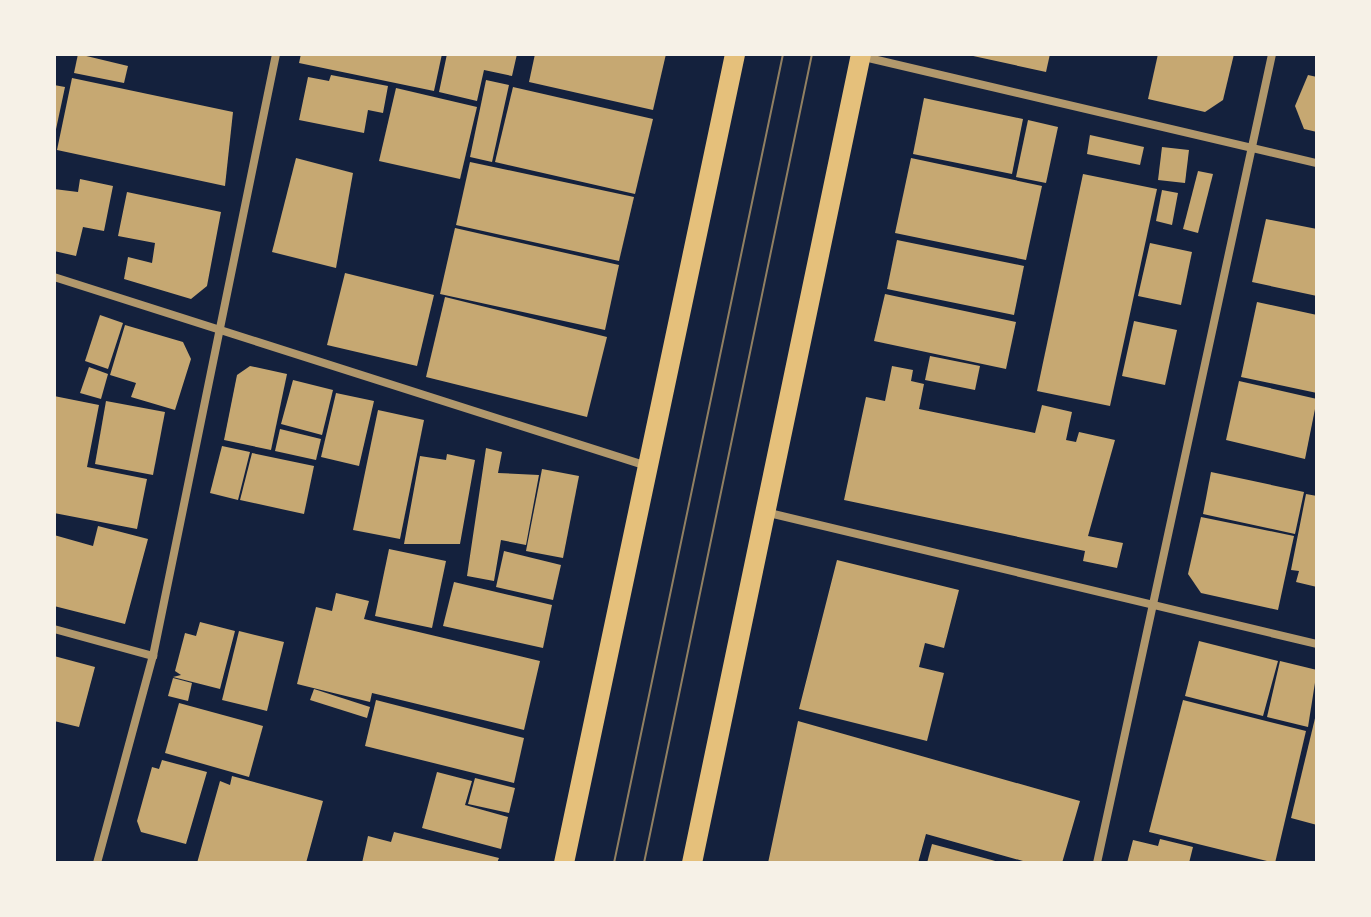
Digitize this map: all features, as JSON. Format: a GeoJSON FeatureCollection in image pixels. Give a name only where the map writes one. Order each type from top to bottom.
{"type":"FeatureCollection","features":[{"type":"Feature","properties":{"kind":"main road"},"geometry":{"type":"LineString","coordinates":[[564,863],[735,54]]}},
{"type":"Feature","properties":{"kind":"main road"},"geometry":{"type":"LineString","coordinates":[[692,863],[859,55]]}},
{"type":"Feature","properties":{"kind":"street"},"geometry":{"type":"LineString","coordinates":[[97,863],[153,656],[276,54]]}},
{"type":"Feature","properties":{"kind":"street"},"geometry":{"type":"LineString","coordinates":[[1097,863],[1272,54]]}},
{"type":"Feature","properties":{"kind":"street"},"geometry":{"type":"LineString","coordinates":[[859,55],[1317,163]]}},
{"type":"Feature","properties":{"kind":"street"},"geometry":{"type":"LineString","coordinates":[[54,277],[650,467]]}},
{"type":"Feature","properties":{"kind":"street"},"geometry":{"type":"LineString","coordinates":[[763,511],[1317,644]]}},
{"type":"Feature","properties":{"kind":"street"},"geometry":{"type":"LineString","coordinates":[[54,629],[153,656]]}},
{"type":"Feature","properties":{"kind":"building"},"geometry":{"type":"Polygon","coordinates":[[[78,54],[128,66],[124,83],[74,73],[78,54]]]}},
{"type":"Feature","properties":{"kind":"building"},"geometry":{"type":"Polygon","coordinates":[[[301,54],[442,54],[434,91],[299,63],[301,54]]]}},
{"type":"Feature","properties":{"kind":"building"},"geometry":{"type":"Polygon","coordinates":[[[447,54],[517,54],[512,76],[484,70],[477,101],[439,92],[447,54]]]}},
{"type":"Feature","properties":{"kind":"building"},"geometry":{"type":"Polygon","coordinates":[[[535,54],[666,54],[653,110],[529,82],[535,54]]]}},
{"type":"Feature","properties":{"kind":"building"},"geometry":{"type":"Polygon","coordinates":[[[964,54],[1050,54],[1046,72],[964,54]]]}},
{"type":"Feature","properties":{"kind":"building"},"geometry":{"type":"Polygon","coordinates":[[[1158,54],[1234,54],[1223,100],[1205,112],[1148,99],[1158,54]]]}},
{"type":"Feature","properties":{"kind":"building"},"geometry":{"type":"Polygon","coordinates":[[[331,75],[388,86],[383,113],[368,110],[364,133],[299,120],[308,77],[329,81],[331,75]]]}},
{"type":"Feature","properties":{"kind":"building"},"geometry":{"type":"Polygon","coordinates":[[[1308,75],[1317,77],[1317,132],[1304,129],[1295,106],[1308,75]]]}},
{"type":"Feature","properties":{"kind":"building"},"geometry":{"type":"Polygon","coordinates":[[[72,78],[233,112],[225,186],[57,150],[72,78]]]}},
{"type":"Feature","properties":{"kind":"building"},"geometry":{"type":"Polygon","coordinates":[[[486,80],[509,85],[492,162],[470,157],[486,80]]]}},
{"type":"Feature","properties":{"kind":"building"},"geometry":{"type":"Polygon","coordinates":[[[54,85],[65,87],[55,134],[54,134],[54,85]]]}},
{"type":"Feature","properties":{"kind":"building"},"geometry":{"type":"Polygon","coordinates":[[[513,87],[653,119],[635,194],[495,162],[513,87]]]}},
{"type":"Feature","properties":{"kind":"building"},"geometry":{"type":"Polygon","coordinates":[[[396,88],[477,107],[460,179],[379,161],[396,88]]]}},
{"type":"Feature","properties":{"kind":"building"},"geometry":{"type":"Polygon","coordinates":[[[924,98],[1023,119],[1012,174],[913,154],[924,98]]]}},
{"type":"Feature","properties":{"kind":"building"},"geometry":{"type":"Polygon","coordinates":[[[1028,120],[1058,127],[1046,183],[1016,177],[1028,120]]]}},
{"type":"Feature","properties":{"kind":"building"},"geometry":{"type":"Polygon","coordinates":[[[1090,135],[1144,147],[1140,165],[1087,154],[1090,135]]]}},
{"type":"Feature","properties":{"kind":"building"},"geometry":{"type":"Polygon","coordinates":[[[1162,147],[1189,150],[1185,183],[1158,180],[1162,147]]]}},
{"type":"Feature","properties":{"kind":"building"},"geometry":{"type":"Polygon","coordinates":[[[296,158],[353,173],[336,268],[272,252],[296,158]]]}},
{"type":"Feature","properties":{"kind":"building"},"geometry":{"type":"Polygon","coordinates":[[[911,158],[1042,186],[1026,260],[895,233],[911,158]]]}},
{"type":"Feature","properties":{"kind":"building"},"geometry":{"type":"Polygon","coordinates":[[[470,162],[634,197],[619,261],[456,225],[470,162]]]}},
{"type":"Feature","properties":{"kind":"building"},"geometry":{"type":"Polygon","coordinates":[[[1198,171],[1213,174],[1198,233],[1183,229],[1198,171]]]}},
{"type":"Feature","properties":{"kind":"building"},"geometry":{"type":"Polygon","coordinates":[[[1083,174],[1157,189],[1110,406],[1037,391],[1083,174]]]}},
{"type":"Feature","properties":{"kind":"building"},"geometry":{"type":"Polygon","coordinates":[[[80,179],[113,186],[104,231],[83,227],[76,256],[54,251],[54,189],[78,192],[80,179]]]}},
{"type":"Feature","properties":{"kind":"building"},"geometry":{"type":"Polygon","coordinates":[[[1162,190],[1178,193],[1172,225],[1156,221],[1162,190]]]}},
{"type":"Feature","properties":{"kind":"building"},"geometry":{"type":"Polygon","coordinates":[[[127,192],[221,212],[207,286],[191,299],[124,279],[128,257],[152,263],[155,243],[118,236],[127,192]]]}},
{"type":"Feature","properties":{"kind":"building"},"geometry":{"type":"Polygon","coordinates":[[[1266,219],[1317,229],[1317,296],[1252,282],[1266,219]]]}},
{"type":"Feature","properties":{"kind":"building"},"geometry":{"type":"Polygon","coordinates":[[[455,228],[619,265],[605,330],[440,294],[455,228]]]}},
{"type":"Feature","properties":{"kind":"building"},"geometry":{"type":"Polygon","coordinates":[[[897,240],[1024,266],[1014,315],[887,289],[897,240]]]}},
{"type":"Feature","properties":{"kind":"building"},"geometry":{"type":"Polygon","coordinates":[[[1150,243],[1192,252],[1181,305],[1138,296],[1150,243]]]}},
{"type":"Feature","properties":{"kind":"building"},"geometry":{"type":"Polygon","coordinates":[[[345,273],[434,295],[417,366],[327,345],[345,273]]]}},
{"type":"Feature","properties":{"kind":"building"},"geometry":{"type":"Polygon","coordinates":[[[885,294],[1016,322],[1006,369],[874,341],[885,294]]]}},
{"type":"Feature","properties":{"kind":"building"},"geometry":{"type":"Polygon","coordinates":[[[445,297],[607,337],[587,417],[426,377],[445,297]]]}},
{"type":"Feature","properties":{"kind":"building"},"geometry":{"type":"Polygon","coordinates":[[[1257,302],[1317,315],[1317,393],[1241,377],[1257,302]]]}},
{"type":"Feature","properties":{"kind":"building"},"geometry":{"type":"Polygon","coordinates":[[[100,315],[123,323],[108,369],[85,361],[100,315]]]}},
{"type":"Feature","properties":{"kind":"building"},"geometry":{"type":"Polygon","coordinates":[[[1134,321],[1177,330],[1165,385],[1122,376],[1134,321]]]}},
{"type":"Feature","properties":{"kind":"building"},"geometry":{"type":"Polygon","coordinates":[[[125,325],[183,342],[191,359],[175,410],[131,397],[136,383],[110,375],[125,325]]]}},
{"type":"Feature","properties":{"kind":"building"},"geometry":{"type":"Polygon","coordinates":[[[930,356],[980,366],[975,390],[925,380],[930,356]]]}},
{"type":"Feature","properties":{"kind":"building"},"geometry":{"type":"Polygon","coordinates":[[[250,366],[287,374],[271,450],[224,440],[237,375],[250,366]]]}},
{"type":"Feature","properties":{"kind":"building"},"geometry":{"type":"Polygon","coordinates":[[[892,366],[913,370],[911,381],[924,384],[919,409],[1035,433],[1042,405],[1072,412],[1066,440],[1076,442],[1079,432],[1115,440],[1088,536],[1123,543],[1117,568],[1083,561],[1085,551],[844,500],[866,397],[885,401],[892,366]]]}},
{"type":"Feature","properties":{"kind":"building"},"geometry":{"type":"Polygon","coordinates":[[[89,367],[108,374],[101,399],[80,393],[89,367]]]}},
{"type":"Feature","properties":{"kind":"building"},"geometry":{"type":"Polygon","coordinates":[[[293,380],[333,390],[322,435],[281,424],[293,380]]]}},
{"type":"Feature","properties":{"kind":"building"},"geometry":{"type":"Polygon","coordinates":[[[1239,381],[1317,399],[1305,459],[1226,440],[1239,381]]]}},
{"type":"Feature","properties":{"kind":"building"},"geometry":{"type":"Polygon","coordinates":[[[336,393],[374,401],[359,466],[321,457],[336,393]]]}},
{"type":"Feature","properties":{"kind":"building"},"geometry":{"type":"Polygon","coordinates":[[[54,396],[99,405],[87,467],[147,479],[137,529],[54,513],[54,396]]]}},
{"type":"Feature","properties":{"kind":"building"},"geometry":{"type":"Polygon","coordinates":[[[106,401],[165,412],[153,475],[95,464],[106,401]]]}},
{"type":"Feature","properties":{"kind":"building"},"geometry":{"type":"Polygon","coordinates":[[[378,410],[424,420],[400,539],[353,530],[378,410]]]}},
{"type":"Feature","properties":{"kind":"building"},"geometry":{"type":"Polygon","coordinates":[[[280,429],[321,439],[316,460],[275,451],[280,429]]]}},
{"type":"Feature","properties":{"kind":"building"},"geometry":{"type":"Polygon","coordinates":[[[222,446],[250,452],[238,500],[210,493],[222,446]]]}},
{"type":"Feature","properties":{"kind":"building"},"geometry":{"type":"Polygon","coordinates":[[[486,448],[502,452],[498,473],[539,475],[526,545],[501,540],[494,581],[467,576],[486,448]]]}},
{"type":"Feature","properties":{"kind":"building"},"geometry":{"type":"Polygon","coordinates":[[[252,453],[314,466],[304,514],[240,500],[252,453]]]}},
{"type":"Feature","properties":{"kind":"building"},"geometry":{"type":"Polygon","coordinates":[[[447,454],[475,460],[460,544],[404,544],[420,456],[446,460],[447,454]]]}},
{"type":"Feature","properties":{"kind":"building"},"geometry":{"type":"Polygon","coordinates":[[[542,469],[579,476],[563,558],[526,551],[542,469]]]}},
{"type":"Feature","properties":{"kind":"building"},"geometry":{"type":"Polygon","coordinates":[[[1211,472],[1304,492],[1295,534],[1203,514],[1211,472]]]}},
{"type":"Feature","properties":{"kind":"building"},"geometry":{"type":"Polygon","coordinates":[[[1306,494],[1317,496],[1317,587],[1296,582],[1299,571],[1291,570],[1306,494]]]}},
{"type":"Feature","properties":{"kind":"building"},"geometry":{"type":"Polygon","coordinates":[[[1201,517],[1294,536],[1278,610],[1201,593],[1188,574],[1201,517]]]}},
{"type":"Feature","properties":{"kind":"building"},"geometry":{"type":"Polygon","coordinates":[[[98,526],[148,539],[125,624],[54,606],[54,535],[93,546],[98,526]]]}},
{"type":"Feature","properties":{"kind":"building"},"geometry":{"type":"Polygon","coordinates":[[[389,549],[446,561],[432,628],[375,616],[389,549]]]}},
{"type":"Feature","properties":{"kind":"building"},"geometry":{"type":"Polygon","coordinates":[[[504,551],[561,565],[553,600],[496,587],[504,551]]]}},
{"type":"Feature","properties":{"kind":"building"},"geometry":{"type":"Polygon","coordinates":[[[837,560],[959,590],[944,648],[925,643],[919,667],[944,673],[927,741],[799,709],[837,560]]]}},
{"type":"Feature","properties":{"kind":"building"},"geometry":{"type":"Polygon","coordinates":[[[454,582],[552,605],[543,648],[443,626],[454,582]]]}},
{"type":"Feature","properties":{"kind":"building"},"geometry":{"type":"Polygon","coordinates":[[[336,593],[369,601],[364,619],[540,661],[524,730],[372,693],[370,702],[297,684],[316,607],[332,611],[336,593]]]}},
{"type":"Feature","properties":{"kind":"building"},"geometry":{"type":"Polygon","coordinates":[[[200,622],[235,631],[220,689],[173,677],[181,675],[175,671],[185,633],[196,636],[200,622]]]}},
{"type":"Feature","properties":{"kind":"building"},"geometry":{"type":"Polygon","coordinates":[[[239,631],[284,642],[267,711],[222,700],[239,631]]]}},
{"type":"Feature","properties":{"kind":"building"},"geometry":{"type":"Polygon","coordinates":[[[1199,641],[1278,661],[1263,716],[1185,696],[1199,641]]]}},
{"type":"Feature","properties":{"kind":"building"},"geometry":{"type":"Polygon","coordinates":[[[54,656],[95,667],[79,727],[54,721],[54,656]]]}},
{"type":"Feature","properties":{"kind":"building"},"geometry":{"type":"Polygon","coordinates":[[[1280,661],[1317,670],[1308,727],[1267,717],[1280,661]]]}},
{"type":"Feature","properties":{"kind":"building"},"geometry":{"type":"Polygon","coordinates":[[[173,678],[192,683],[188,701],[168,696],[173,678]]]}},
{"type":"Feature","properties":{"kind":"building"},"geometry":{"type":"Polygon","coordinates":[[[314,689],[370,707],[367,718],[310,700],[314,689]]]}},
{"type":"Feature","properties":{"kind":"building"},"geometry":{"type":"Polygon","coordinates":[[[376,700],[524,738],[514,783],[365,746],[376,700]]]}},
{"type":"Feature","properties":{"kind":"building"},"geometry":{"type":"Polygon","coordinates":[[[1183,700],[1306,731],[1275,863],[1149,832],[1183,700]]]}},
{"type":"Feature","properties":{"kind":"building"},"geometry":{"type":"Polygon","coordinates":[[[179,703],[263,726],[249,777],[165,753],[179,703]]]}},
{"type":"Feature","properties":{"kind":"building"},"geometry":{"type":"Polygon","coordinates":[[[1317,710],[1317,825],[1291,818],[1317,710]]]}},
{"type":"Feature","properties":{"kind":"building"},"geometry":{"type":"Polygon","coordinates":[[[798,721],[1080,801],[1062,863],[1030,863],[926,834],[918,863],[768,863],[798,721]]]}},
{"type":"Feature","properties":{"kind":"building"},"geometry":{"type":"Polygon","coordinates":[[[162,760],[207,772],[186,844],[141,832],[137,821],[152,767],[159,769],[162,760]]]}},
{"type":"Feature","properties":{"kind":"building"},"geometry":{"type":"Polygon","coordinates":[[[437,772],[472,781],[465,805],[508,817],[501,849],[422,828],[437,772]]]}},
{"type":"Feature","properties":{"kind":"building"},"geometry":{"type":"Polygon","coordinates":[[[232,776],[323,801],[306,863],[197,863],[220,781],[230,785],[232,776]]]}},
{"type":"Feature","properties":{"kind":"building"},"geometry":{"type":"Polygon","coordinates":[[[475,778],[515,788],[509,813],[468,804],[475,778]]]}},
{"type":"Feature","properties":{"kind":"building"},"geometry":{"type":"Polygon","coordinates":[[[394,832],[499,858],[497,863],[362,863],[368,836],[391,842],[394,832]]]}},
{"type":"Feature","properties":{"kind":"building"},"geometry":{"type":"Polygon","coordinates":[[[1160,839],[1193,847],[1189,863],[1127,863],[1133,840],[1158,846],[1160,839]]]}},
{"type":"Feature","properties":{"kind":"building"},"geometry":{"type":"Polygon","coordinates":[[[932,844],[999,862],[999,863],[927,863],[932,844]]]}},
{"type":"Feature","properties":{"kind":"tram line"},"geometry":{"type":"LineString","coordinates":[[614,863],[783,54]]}},
{"type":"Feature","properties":{"kind":"tram line"},"geometry":{"type":"LineString","coordinates":[[644,863],[812,54]]}}]}
